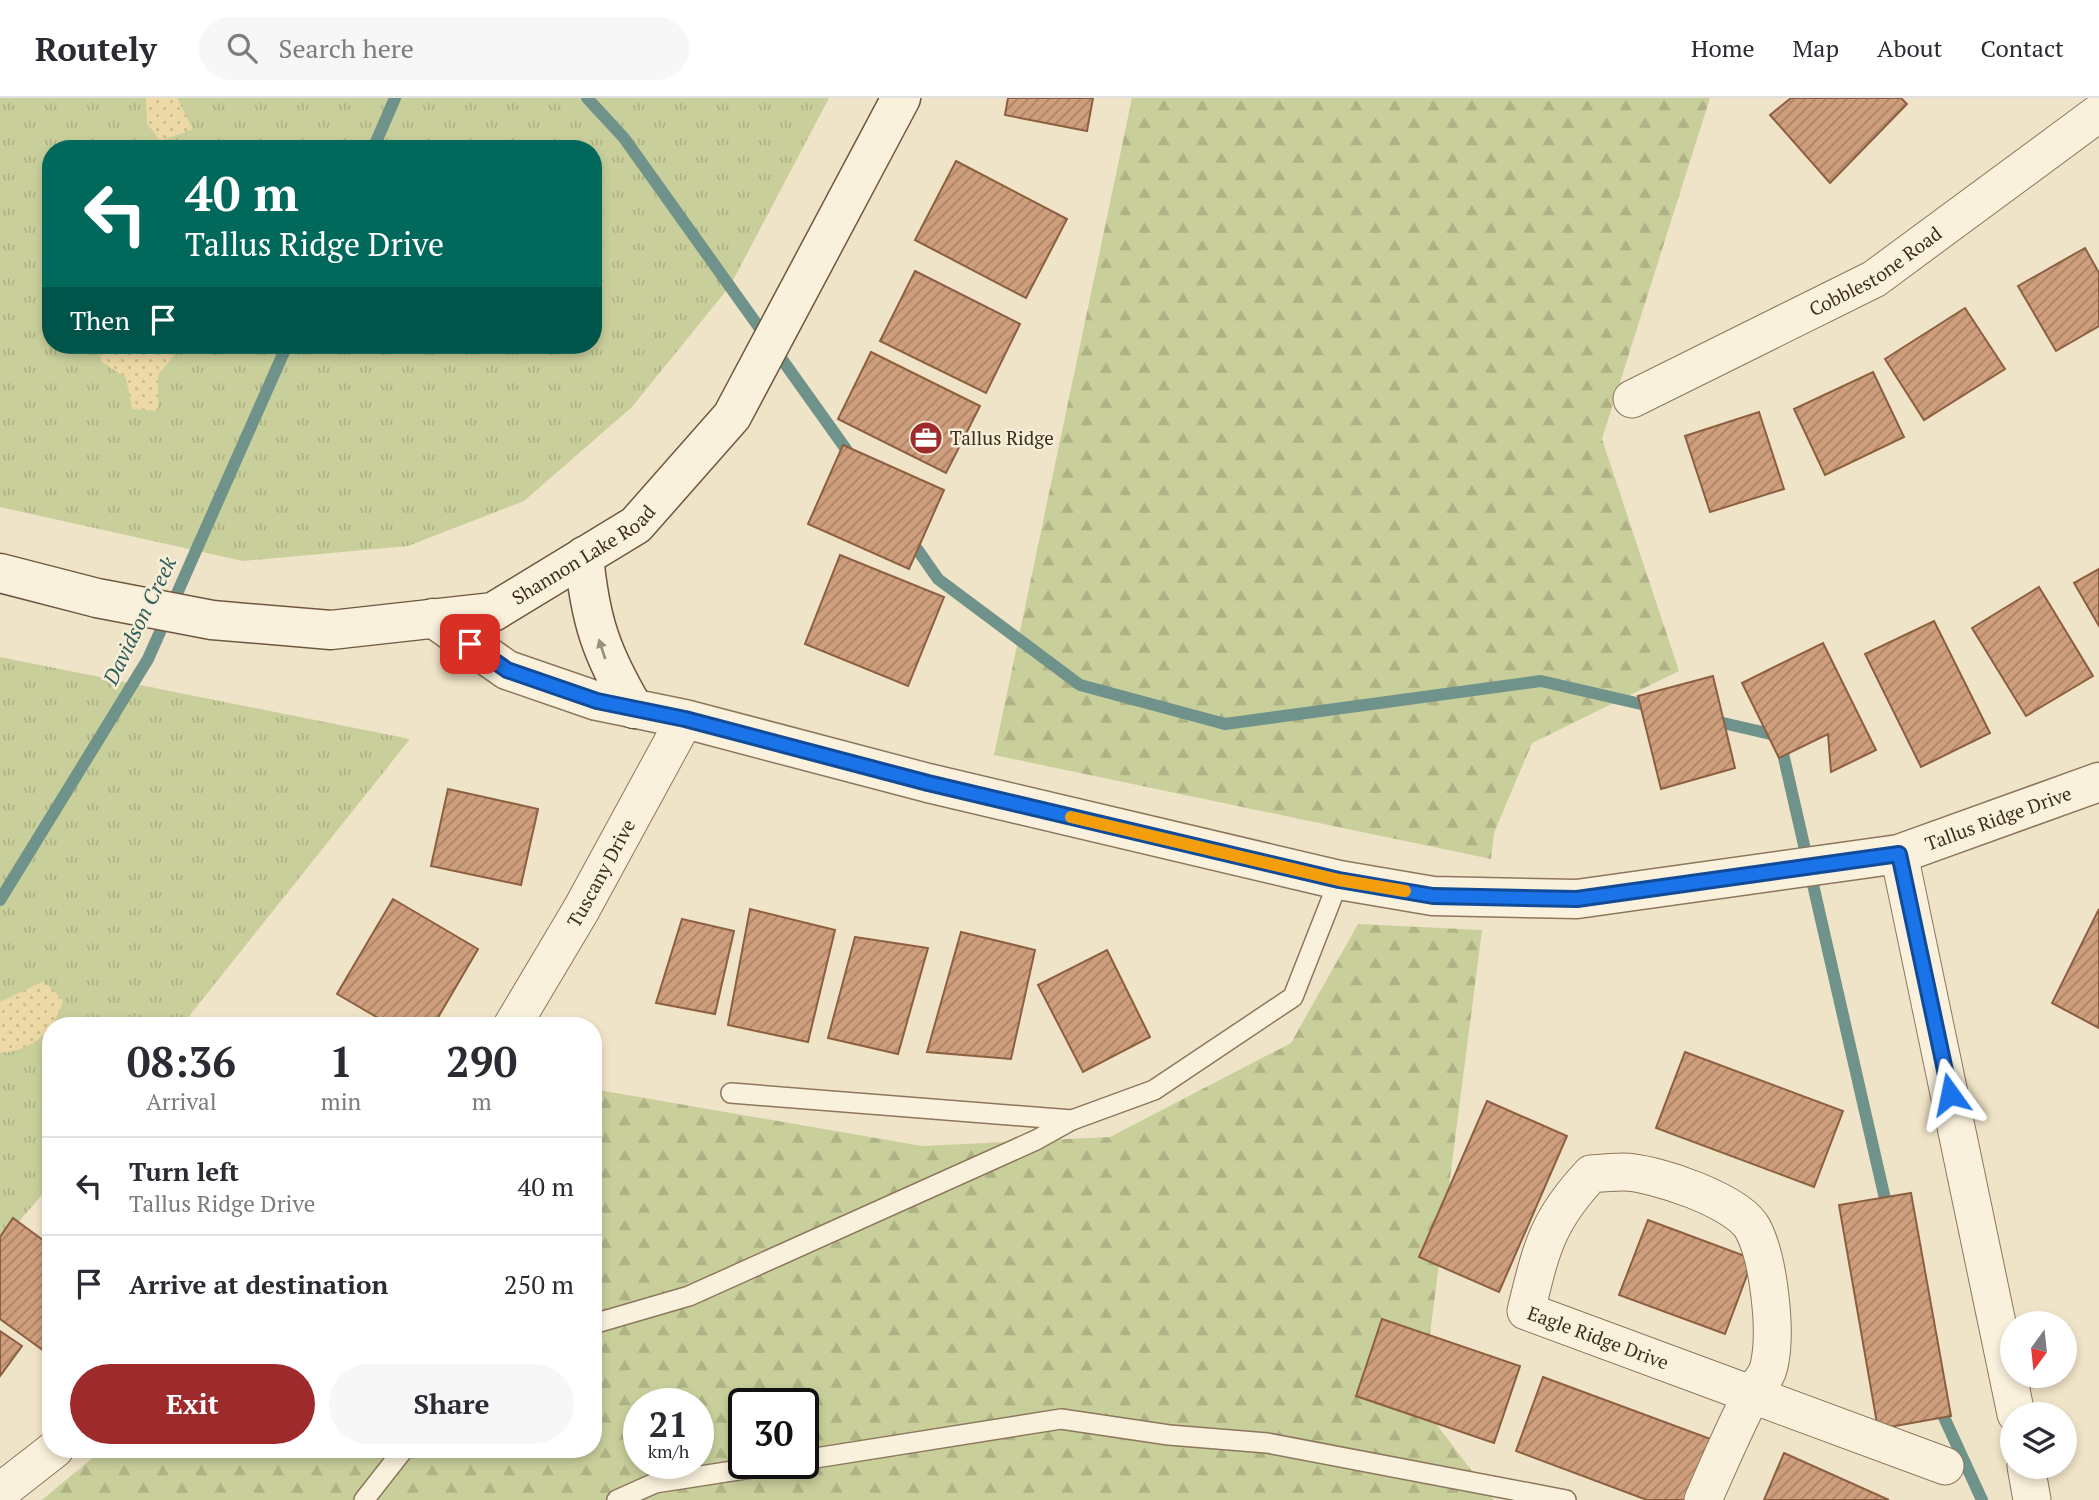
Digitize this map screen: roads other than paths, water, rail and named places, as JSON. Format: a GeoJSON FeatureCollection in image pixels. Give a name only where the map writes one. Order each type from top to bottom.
{"type":"FeatureCollection","features":[{"type":"Feature","properties":{"kind":"street","name":"Shannon Lake Road"},"geometry":{"type":"LineString","coordinates":[[0,573],[97,598],[212,620],[331,630],[493,611],[636,525],[732,416],[901,98]]}},
{"type":"Feature","properties":{"kind":"street","name":"Cobblestone Road"},"geometry":{"type":"LineString","coordinates":[[1632,400],[1874,279],[2099,113]]}},
{"type":"Feature","properties":{"kind":"street"},"geometry":{"type":"LineString","coordinates":[[584,556],[589,607],[607,664],[634,709]]}},
{"type":"Feature","properties":{"kind":"street","name":"Tallus Ridge Drive"},"geometry":{"type":"LineString","coordinates":[[433,618],[507,670],[597,701],[685,719],[928,783],[1339,880],[1433,896],[1577,899],[1899,854],[2099,782]]}},
{"type":"Feature","properties":{"kind":"street","name":"Tuscany Drive"},"geometry":{"type":"LineString","coordinates":[[517,1017],[581,910],[685,719]]}},
{"type":"Feature","properties":{"kind":"street"},"geometry":{"type":"LineString","coordinates":[[1899,854],[2013,1402]]}},
{"type":"Feature","properties":{"kind":"street","name":"Eagle Ridge Drive"},"geometry":{"type":"LineString","coordinates":[[1703,1500],[1751,1394],[1769,1370],[1772,1345],[1763,1261],[1752,1227],[1721,1202],[1656,1179],[1625,1172],[1591,1174],[1568,1199],[1544,1240],[1526,1311],[1751,1394],[1945,1466]]}},
{"type":"Feature","properties":{"kind":"street"},"geometry":{"type":"LineString","coordinates":[[0,1492],[43,1458]]}},
{"type":"Feature","properties":{"kind":"street"},"geometry":{"type":"LineString","coordinates":[[2028,1479],[2032,1500]]}},
{"type":"Feature","properties":{"kind":"lane"},"geometry":{"type":"LineString","coordinates":[[602,1321],[688,1296],[902,1202],[1036,1140],[1072,1120],[1154,1090],[1293,997],[1339,880]]}},
{"type":"Feature","properties":{"kind":"lane"},"geometry":{"type":"LineString","coordinates":[[731,1093],[1072,1120]]}},
{"type":"Feature","properties":{"kind":"lane"},"geometry":{"type":"LineString","coordinates":[[819,1457],[1061,1419],[1169,1434],[1267,1443],[1566,1500]]}},
{"type":"Feature","properties":{"kind":"lane"},"geometry":{"type":"LineString","coordinates":[[364,1500],[397,1458]]}},
{"type":"Feature","properties":{"kind":"lane"},"geometry":{"type":"LineString","coordinates":[[617,1500],[655,1483],[728,1472]]}},
{"type":"Feature","properties":{"kind":"waterway","name":"Davidson Creek"},"geometry":{"type":"LineString","coordinates":[[377,140],[395,98]]}},
{"type":"Feature","properties":{"kind":"waterway"},"geometry":{"type":"LineString","coordinates":[[587,98],[624,138],[853,459]]}},
{"type":"Feature","properties":{"kind":"waterway","name":"Davidson Creek"},"geometry":{"type":"LineString","coordinates":[[0,900],[148,659],[283,354]]}},
{"type":"Feature","properties":{"kind":"waterway"},"geometry":{"type":"LineString","coordinates":[[908,536],[938,579],[1080,685],[1225,724],[1541,681],[1654,707]]}},
{"type":"Feature","properties":{"kind":"waterway"},"geometry":{"type":"LineString","coordinates":[[1710,720],[1779,736],[1888,1212]]}},
{"type":"Feature","properties":{"kind":"waterway"},"geometry":{"type":"LineString","coordinates":[[1937,1402],[1982,1500]]}},
{"type":"Feature","properties":{"kind":"place","name":"Tallus Ridge"},"geometry":{"type":"Point","coordinates":[926,438]}}]}
